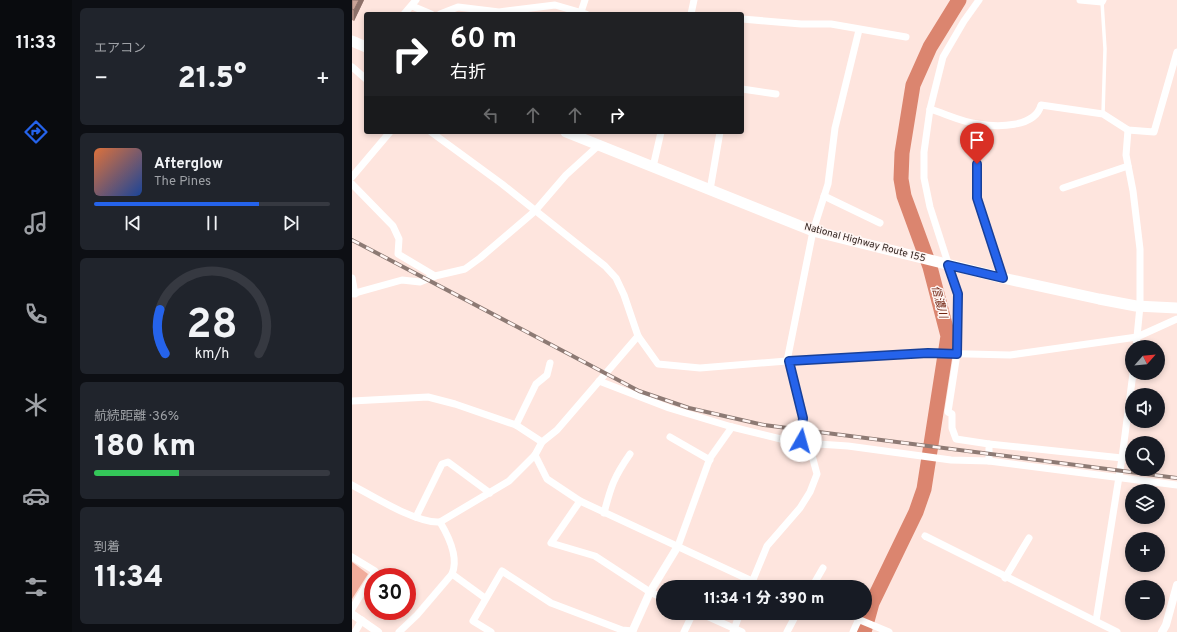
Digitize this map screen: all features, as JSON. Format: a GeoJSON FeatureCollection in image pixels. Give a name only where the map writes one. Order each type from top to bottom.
{"type":"FeatureCollection","features":[{"type":"Feature","properties":{"kind":"highway"},"geometry":{"type":"LineString","coordinates":[[352,41],[364,46]]}},
{"type":"Feature","properties":{"kind":"highway","name":"National Highway Route 155"},"geometry":{"type":"LineString","coordinates":[[571,134],[814,230],[1003,278],[1099,299],[1140,306],[1177,308]]}},
{"type":"Feature","properties":{"kind":"street"},"geometry":{"type":"LineString","coordinates":[[583,12],[584,0]]}},
{"type":"Feature","properties":{"kind":"street"},"geometry":{"type":"LineString","coordinates":[[691,12],[694,0]]}},
{"type":"Feature","properties":{"kind":"street"},"geometry":{"type":"LineString","coordinates":[[979,0],[964,21],[944,56],[930,109],[926,133],[924,178],[937,235],[958,294],[955,354],[948,412],[952,414],[952,428],[956,440],[1122,458]]}},
{"type":"Feature","properties":{"kind":"street"},"geometry":{"type":"LineString","coordinates":[[1080,0],[1103,1]]}},
{"type":"Feature","properties":{"kind":"street"},"geometry":{"type":"LineString","coordinates":[[406,12],[414,3],[428,12]]}},
{"type":"Feature","properties":{"kind":"street"},"geometry":{"type":"LineString","coordinates":[[445,12],[458,7],[499,12],[555,6],[579,12]]}},
{"type":"Feature","properties":{"kind":"street"},"geometry":{"type":"LineString","coordinates":[[744,19],[801,24],[831,24],[906,37]]}},
{"type":"Feature","properties":{"kind":"street"},"geometry":{"type":"LineString","coordinates":[[801,441],[803,418],[788,361],[814,230],[828,184],[835,128],[859,30]]}},
{"type":"Feature","properties":{"kind":"street"},"geometry":{"type":"LineString","coordinates":[[930,109],[977,124],[1003,125],[1029,120],[1040,109],[1041,105],[1103,114],[1128,130],[1154,132],[1177,52]]}},
{"type":"Feature","properties":{"kind":"street"},"geometry":{"type":"LineString","coordinates":[[352,66],[364,77]]}},
{"type":"Feature","properties":{"kind":"street"},"geometry":{"type":"LineString","coordinates":[[744,89],[776,94]]}},
{"type":"Feature","properties":{"kind":"street"},"geometry":{"type":"LineString","coordinates":[[977,124],[977,198],[1003,278]]}},
{"type":"Feature","properties":{"kind":"street"},"geometry":{"type":"LineString","coordinates":[[1128,130],[1126,155],[1140,249],[1140,306],[1137,340]]}},
{"type":"Feature","properties":{"kind":"street"},"geometry":{"type":"LineString","coordinates":[[352,177],[388,134]]}},
{"type":"Feature","properties":{"kind":"street"},"geometry":{"type":"LineString","coordinates":[[434,134],[590,253],[616,278],[624,295],[638,336],[658,364],[666,366],[700,368],[788,361],[928,353],[1010,355],[1137,337],[1177,319]]}},
{"type":"Feature","properties":{"kind":"street"},"geometry":{"type":"LineString","coordinates":[[652,167],[660,134]]}},
{"type":"Feature","properties":{"kind":"street"},"geometry":{"type":"LineString","coordinates":[[710,190],[720,134]]}},
{"type":"Feature","properties":{"kind":"street"},"geometry":{"type":"LineString","coordinates":[[352,278],[353,294],[402,280],[420,282],[435,276],[465,269],[535,211],[566,175],[599,145]]}},
{"type":"Feature","properties":{"kind":"street"},"geometry":{"type":"LineString","coordinates":[[1063,188],[1128,166]]}},
{"type":"Feature","properties":{"kind":"street"},"geometry":{"type":"LineString","coordinates":[[352,184],[393,226],[399,239],[398,254],[435,276]]}},
{"type":"Feature","properties":{"kind":"street"},"geometry":{"type":"LineString","coordinates":[[824,196],[880,223]]}},
{"type":"Feature","properties":{"kind":"street"},"geometry":{"type":"LineString","coordinates":[[352,485],[416,517],[434,523],[440,522],[510,480],[535,456],[542,442],[557,430],[638,336]]}},
{"type":"Feature","properties":{"kind":"street"},"geometry":{"type":"LineString","coordinates":[[516,425],[536,384],[547,375],[550,363]]}},
{"type":"Feature","properties":{"kind":"street"},"geometry":{"type":"LineString","coordinates":[[1096,621],[1122,458],[1132,380]]}},
{"type":"Feature","properties":{"kind":"street"},"geometry":{"type":"LineString","coordinates":[[599,381],[669,408],[732,427],[789,441],[801,441],[810,448],[817,474],[810,492],[800,508],[767,546],[753,580]]}},
{"type":"Feature","properties":{"kind":"street"},"geometry":{"type":"LineString","coordinates":[[352,401],[428,397],[462,406],[516,425],[542,442]]}},
{"type":"Feature","properties":{"kind":"street"},"geometry":{"type":"LineString","coordinates":[[491,632],[474,621],[485,598],[502,572],[551,603],[622,630],[632,632],[650,592],[678,546],[710,460],[732,427]]}},
{"type":"Feature","properties":{"kind":"street"},"geometry":{"type":"LineString","coordinates":[[670,437],[710,460]]}},
{"type":"Feature","properties":{"kind":"street"},"geometry":{"type":"LineString","coordinates":[[810,448],[818,444],[913,454],[951,460],[989,461],[1177,485]]}},
{"type":"Feature","properties":{"kind":"street"},"geometry":{"type":"LineString","coordinates":[[989,444],[989,461]]}},
{"type":"Feature","properties":{"kind":"street"},"geometry":{"type":"LineString","coordinates":[[604,513],[609,489],[617,473],[630,454]]}},
{"type":"Feature","properties":{"kind":"street"},"geometry":{"type":"LineString","coordinates":[[535,456],[547,479],[580,502],[678,546],[743,580]]}},
{"type":"Feature","properties":{"kind":"street"},"geometry":{"type":"LineString","coordinates":[[416,517],[442,464],[448,462],[490,493]]}},
{"type":"Feature","properties":{"kind":"street"},"geometry":{"type":"LineString","coordinates":[[580,502],[551,543],[595,556],[656,595]]}},
{"type":"Feature","properties":{"kind":"street"},"geometry":{"type":"LineString","coordinates":[[399,632],[417,615],[452,574],[456,567],[448,536],[440,522]]}},
{"type":"Feature","properties":{"kind":"street"},"geometry":{"type":"LineString","coordinates":[[925,536],[1005,578],[1117,632]]}},
{"type":"Feature","properties":{"kind":"street"},"geometry":{"type":"LineString","coordinates":[[1005,578],[1029,538]]}},
{"type":"Feature","properties":{"kind":"street"},"geometry":{"type":"LineString","coordinates":[[352,557],[375,571],[352,609]]}},
{"type":"Feature","properties":{"kind":"street"},"geometry":{"type":"LineString","coordinates":[[816,580],[823,568]]}},
{"type":"Feature","properties":{"kind":"street"},"geometry":{"type":"LineString","coordinates":[[452,574],[485,598]]}},
{"type":"Feature","properties":{"kind":"street"},"geometry":{"type":"LineString","coordinates":[[1162,632],[1166,625],[1177,585]]}},
{"type":"Feature","properties":{"kind":"street"},"geometry":{"type":"LineString","coordinates":[[352,614],[378,632]]}},
{"type":"Feature","properties":{"kind":"street"},"geometry":{"type":"LineString","coordinates":[[355,632],[362,620]]}},
{"type":"Feature","properties":{"kind":"street"},"geometry":{"type":"LineString","coordinates":[[684,632],[690,620]]}},
{"type":"Feature","properties":{"kind":"street"},"geometry":{"type":"LineString","coordinates":[[714,620],[734,630],[742,632]]}},
{"type":"Feature","properties":{"kind":"street"},"geometry":{"type":"LineString","coordinates":[[734,630],[738,620]]}},
{"type":"Feature","properties":{"kind":"street"},"geometry":{"type":"LineString","coordinates":[[787,632],[794,620]]}},
{"type":"Feature","properties":{"kind":"street"},"geometry":{"type":"LineString","coordinates":[[853,632],[858,621],[860,620],[889,632]]}},
{"type":"Feature","properties":{"kind":"lane"},"geometry":{"type":"LineString","coordinates":[[1103,1],[1105,49],[1103,114]]}},
{"type":"Feature","properties":{"kind":"shaded area"},"geometry":{"type":"Polygon","coordinates":[[[352,562],[364,571],[364,580],[352,599],[352,562]]]}},
{"type":"Feature","properties":{"kind":"building"},"geometry":{"type":"Polygon","coordinates":[[[352,0],[359,0],[354,10],[352,9],[352,0]]]}},
{"type":"Feature","properties":{"kind":"waterway","name":"信濃川"},"geometry":{"type":"LineString","coordinates":[[864,632],[872,603],[916,512],[924,489],[948,336],[930,267],[904,196],[901,179],[902,153],[913,85],[930,47],[959,0]]}},
{"type":"Feature","properties":{"kind":"railway"},"geometry":{"type":"LineString","coordinates":[[352,240],[639,391],[689,408],[764,425],[1177,478]]}},
{"type":"Feature","properties":{"kind":"route"},"geometry":{"type":"LineString","coordinates":[[801,441],[803,418],[789,361],[928,353],[957,354],[959,317],[958,294],[948,265],[1003,278],[977,198],[977,164]]}}]}
